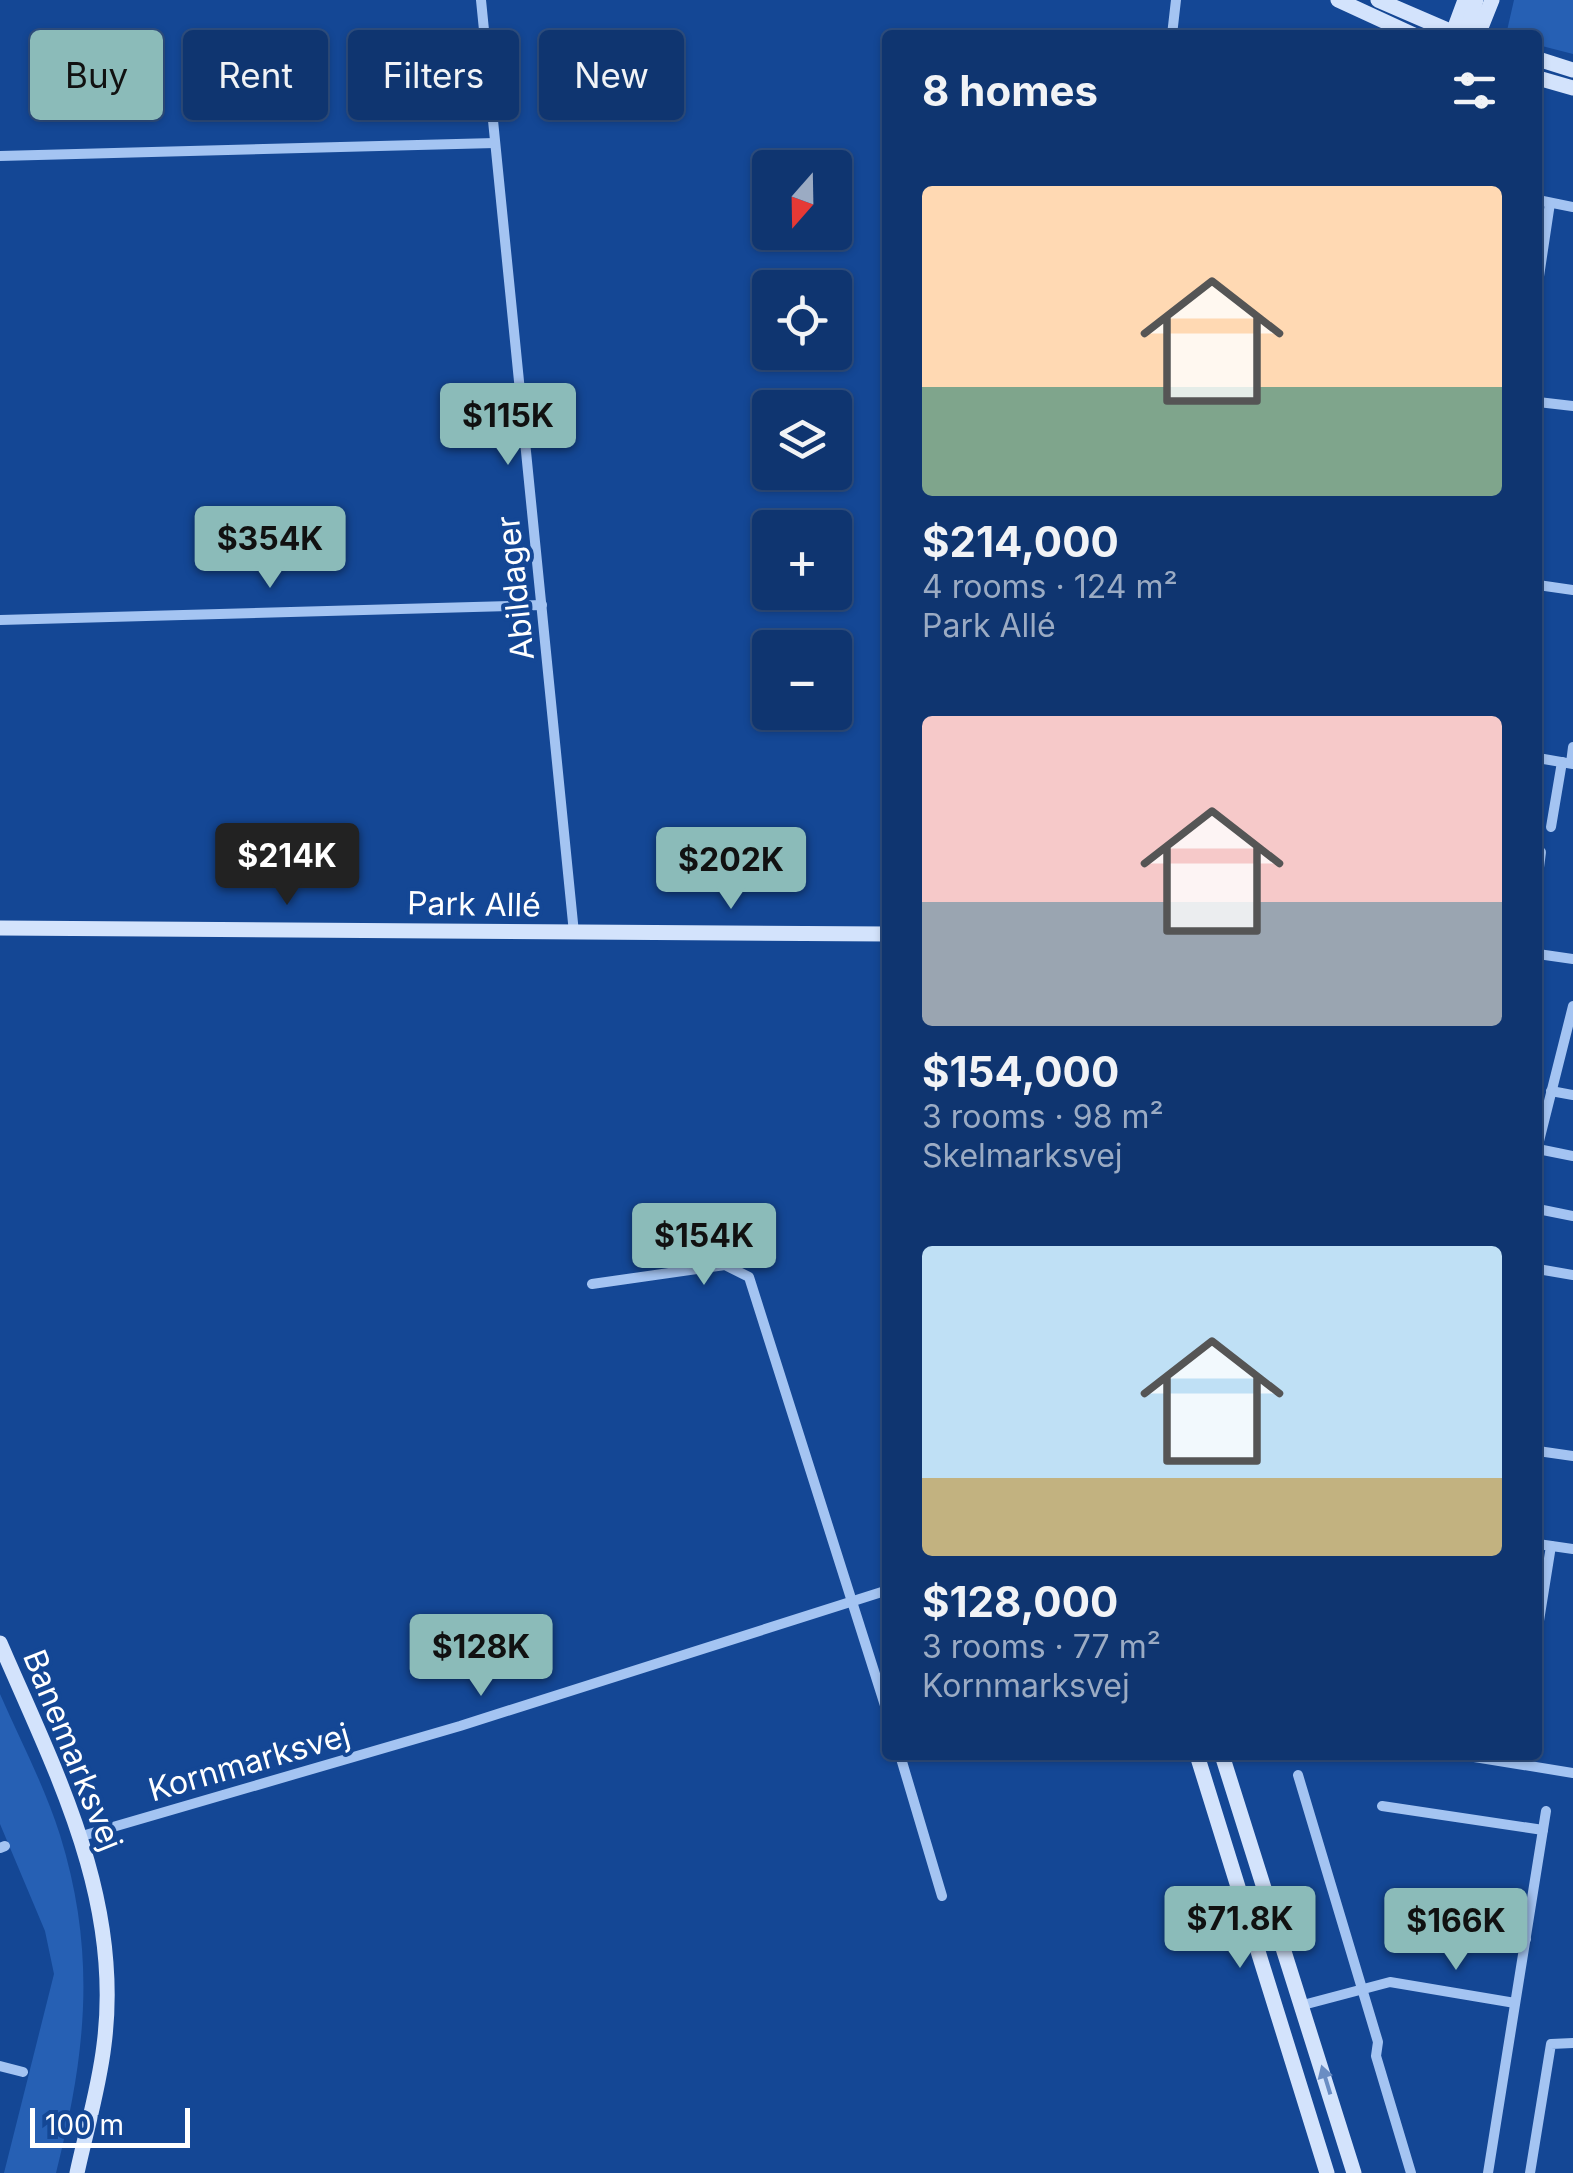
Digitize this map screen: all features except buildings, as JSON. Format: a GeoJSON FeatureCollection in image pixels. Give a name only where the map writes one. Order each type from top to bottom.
{"type":"FeatureCollection","features":[{"type":"Feature","properties":{"kind":"street","name":"Abildager"},"geometry":{"type":"LineString","coordinates":[[481,0],[574,933]]}},
{"type":"Feature","properties":{"kind":"street"},"geometry":{"type":"LineString","coordinates":[[1173,30],[1176,0]]}},
{"type":"Feature","properties":{"kind":"street"},"geometry":{"type":"LineString","coordinates":[[1338,0],[1403,30]]}},
{"type":"Feature","properties":{"kind":"street"},"geometry":{"type":"LineString","coordinates":[[1378,0],[1446,30]]}},
{"type":"Feature","properties":{"kind":"street"},"geometry":{"type":"LineString","coordinates":[[1458,30],[1465,0]]}},
{"type":"Feature","properties":{"kind":"street"},"geometry":{"type":"LineString","coordinates":[[1460,30],[1476,0]]}},
{"type":"Feature","properties":{"kind":"street"},"geometry":{"type":"LineString","coordinates":[[1480,30],[1492,0]]}},
{"type":"Feature","properties":{"kind":"street"},"geometry":{"type":"LineString","coordinates":[[1542,60],[1573,70]]}},
{"type":"Feature","properties":{"kind":"street"},"geometry":{"type":"LineString","coordinates":[[1542,79],[1573,88]]}},
{"type":"Feature","properties":{"kind":"street"},"geometry":{"type":"LineString","coordinates":[[0,156],[496,142]]}},
{"type":"Feature","properties":{"kind":"street"},"geometry":{"type":"LineString","coordinates":[[1542,201],[1573,207]]}},
{"type":"Feature","properties":{"kind":"street"},"geometry":{"type":"LineString","coordinates":[[1542,256],[1550,203]]}},
{"type":"Feature","properties":{"kind":"street"},"geometry":{"type":"LineString","coordinates":[[1542,402],[1573,406]]}},
{"type":"Feature","properties":{"kind":"street"},"geometry":{"type":"LineString","coordinates":[[1542,586],[1573,590]]}},
{"type":"Feature","properties":{"kind":"street"},"geometry":{"type":"LineString","coordinates":[[0,620],[542,605]]}},
{"type":"Feature","properties":{"kind":"street"},"geometry":{"type":"LineString","coordinates":[[1552,826],[1573,747]]}},
{"type":"Feature","properties":{"kind":"street"},"geometry":{"type":"LineString","coordinates":[[1542,759],[1568,763]]}},
{"type":"Feature","properties":{"kind":"street","name":"Park Allé"},"geometry":{"type":"LineString","coordinates":[[0,928],[882,934]]}},
{"type":"Feature","properties":{"kind":"street"},"geometry":{"type":"LineString","coordinates":[[1542,955],[1573,959]]}},
{"type":"Feature","properties":{"kind":"street"},"geometry":{"type":"LineString","coordinates":[[1542,1104],[1552,1091],[1573,1006]]}},
{"type":"Feature","properties":{"kind":"street"},"geometry":{"type":"LineString","coordinates":[[1552,1091],[1573,1096]]}},
{"type":"Feature","properties":{"kind":"street"},"geometry":{"type":"LineString","coordinates":[[1542,1148],[1573,1156]]}},
{"type":"Feature","properties":{"kind":"street"},"geometry":{"type":"LineString","coordinates":[[1542,1210],[1573,1216]]}},
{"type":"Feature","properties":{"kind":"street"},"geometry":{"type":"LineString","coordinates":[[592,1284],[725,1265],[750,1277],[882,1695]]}},
{"type":"Feature","properties":{"kind":"street"},"geometry":{"type":"LineString","coordinates":[[1542,1270],[1573,1275]]}},
{"type":"Feature","properties":{"kind":"street"},"geometry":{"type":"LineString","coordinates":[[1542,1452],[1573,1456]]}},
{"type":"Feature","properties":{"kind":"street"},"geometry":{"type":"LineString","coordinates":[[1542,1545],[1573,1550]]}},
{"type":"Feature","properties":{"kind":"street"},"geometry":{"type":"LineString","coordinates":[[1542,1596],[1551,1546]]}},
{"type":"Feature","properties":{"kind":"street","name":"Kornmarksvej"},"geometry":{"type":"LineString","coordinates":[[82,1836],[460,1726],[882,1592]]}},
{"type":"Feature","properties":{"kind":"street","name":"Banemarksvej"},"geometry":{"type":"LineString","coordinates":[[0,1643],[82,1836],[106,1940],[104,2044],[77,2173]]}},
{"type":"Feature","properties":{"kind":"street"},"geometry":{"type":"LineString","coordinates":[[901,1760],[942,1896]]}},
{"type":"Feature","properties":{"kind":"street"},"geometry":{"type":"LineString","coordinates":[[1199,1760],[1327,2173]]}},
{"type":"Feature","properties":{"kind":"street"},"geometry":{"type":"LineString","coordinates":[[1224,1760],[1354,2173]]}},
{"type":"Feature","properties":{"kind":"street"},"geometry":{"type":"LineString","coordinates":[[1516,1760],[1573,1774]]}},
{"type":"Feature","properties":{"kind":"street"},"geometry":{"type":"LineString","coordinates":[[1298,1775],[1378,2042],[1376,2056],[1411,2173]]}},
{"type":"Feature","properties":{"kind":"street"},"geometry":{"type":"LineString","coordinates":[[1382,1806],[1543,1830]]}},
{"type":"Feature","properties":{"kind":"street"},"geometry":{"type":"LineString","coordinates":[[1488,2173],[1546,1811]]}},
{"type":"Feature","properties":{"kind":"street"},"geometry":{"type":"LineString","coordinates":[[1400,1916],[1526,1939]]}},
{"type":"Feature","properties":{"kind":"street"},"geometry":{"type":"LineString","coordinates":[[1276,2012],[1390,1982],[1516,2004]]}},
{"type":"Feature","properties":{"kind":"street"},"geometry":{"type":"LineString","coordinates":[[1530,2173],[1551,2044],[1573,2043]]}},
{"type":"Feature","properties":{"kind":"street"},"geometry":{"type":"LineString","coordinates":[[0,2066],[22,2072]]}},
{"type":"Feature","properties":{"kind":"shaded area"},"geometry":{"type":"Polygon","coordinates":[[[1514,0],[1573,0],[1573,54],[1542,46],[1542,30],[1507,30],[1514,0]]]}},
{"type":"Feature","properties":{"kind":"shaded area"},"geometry":{"type":"Polygon","coordinates":[[[0,1694],[54,1817],[72,1879],[79,1922],[83,1963],[80,2045],[56,2173],[4,2173],[54,1974],[45,1931],[0,1824],[0,1694]]]}}]}
